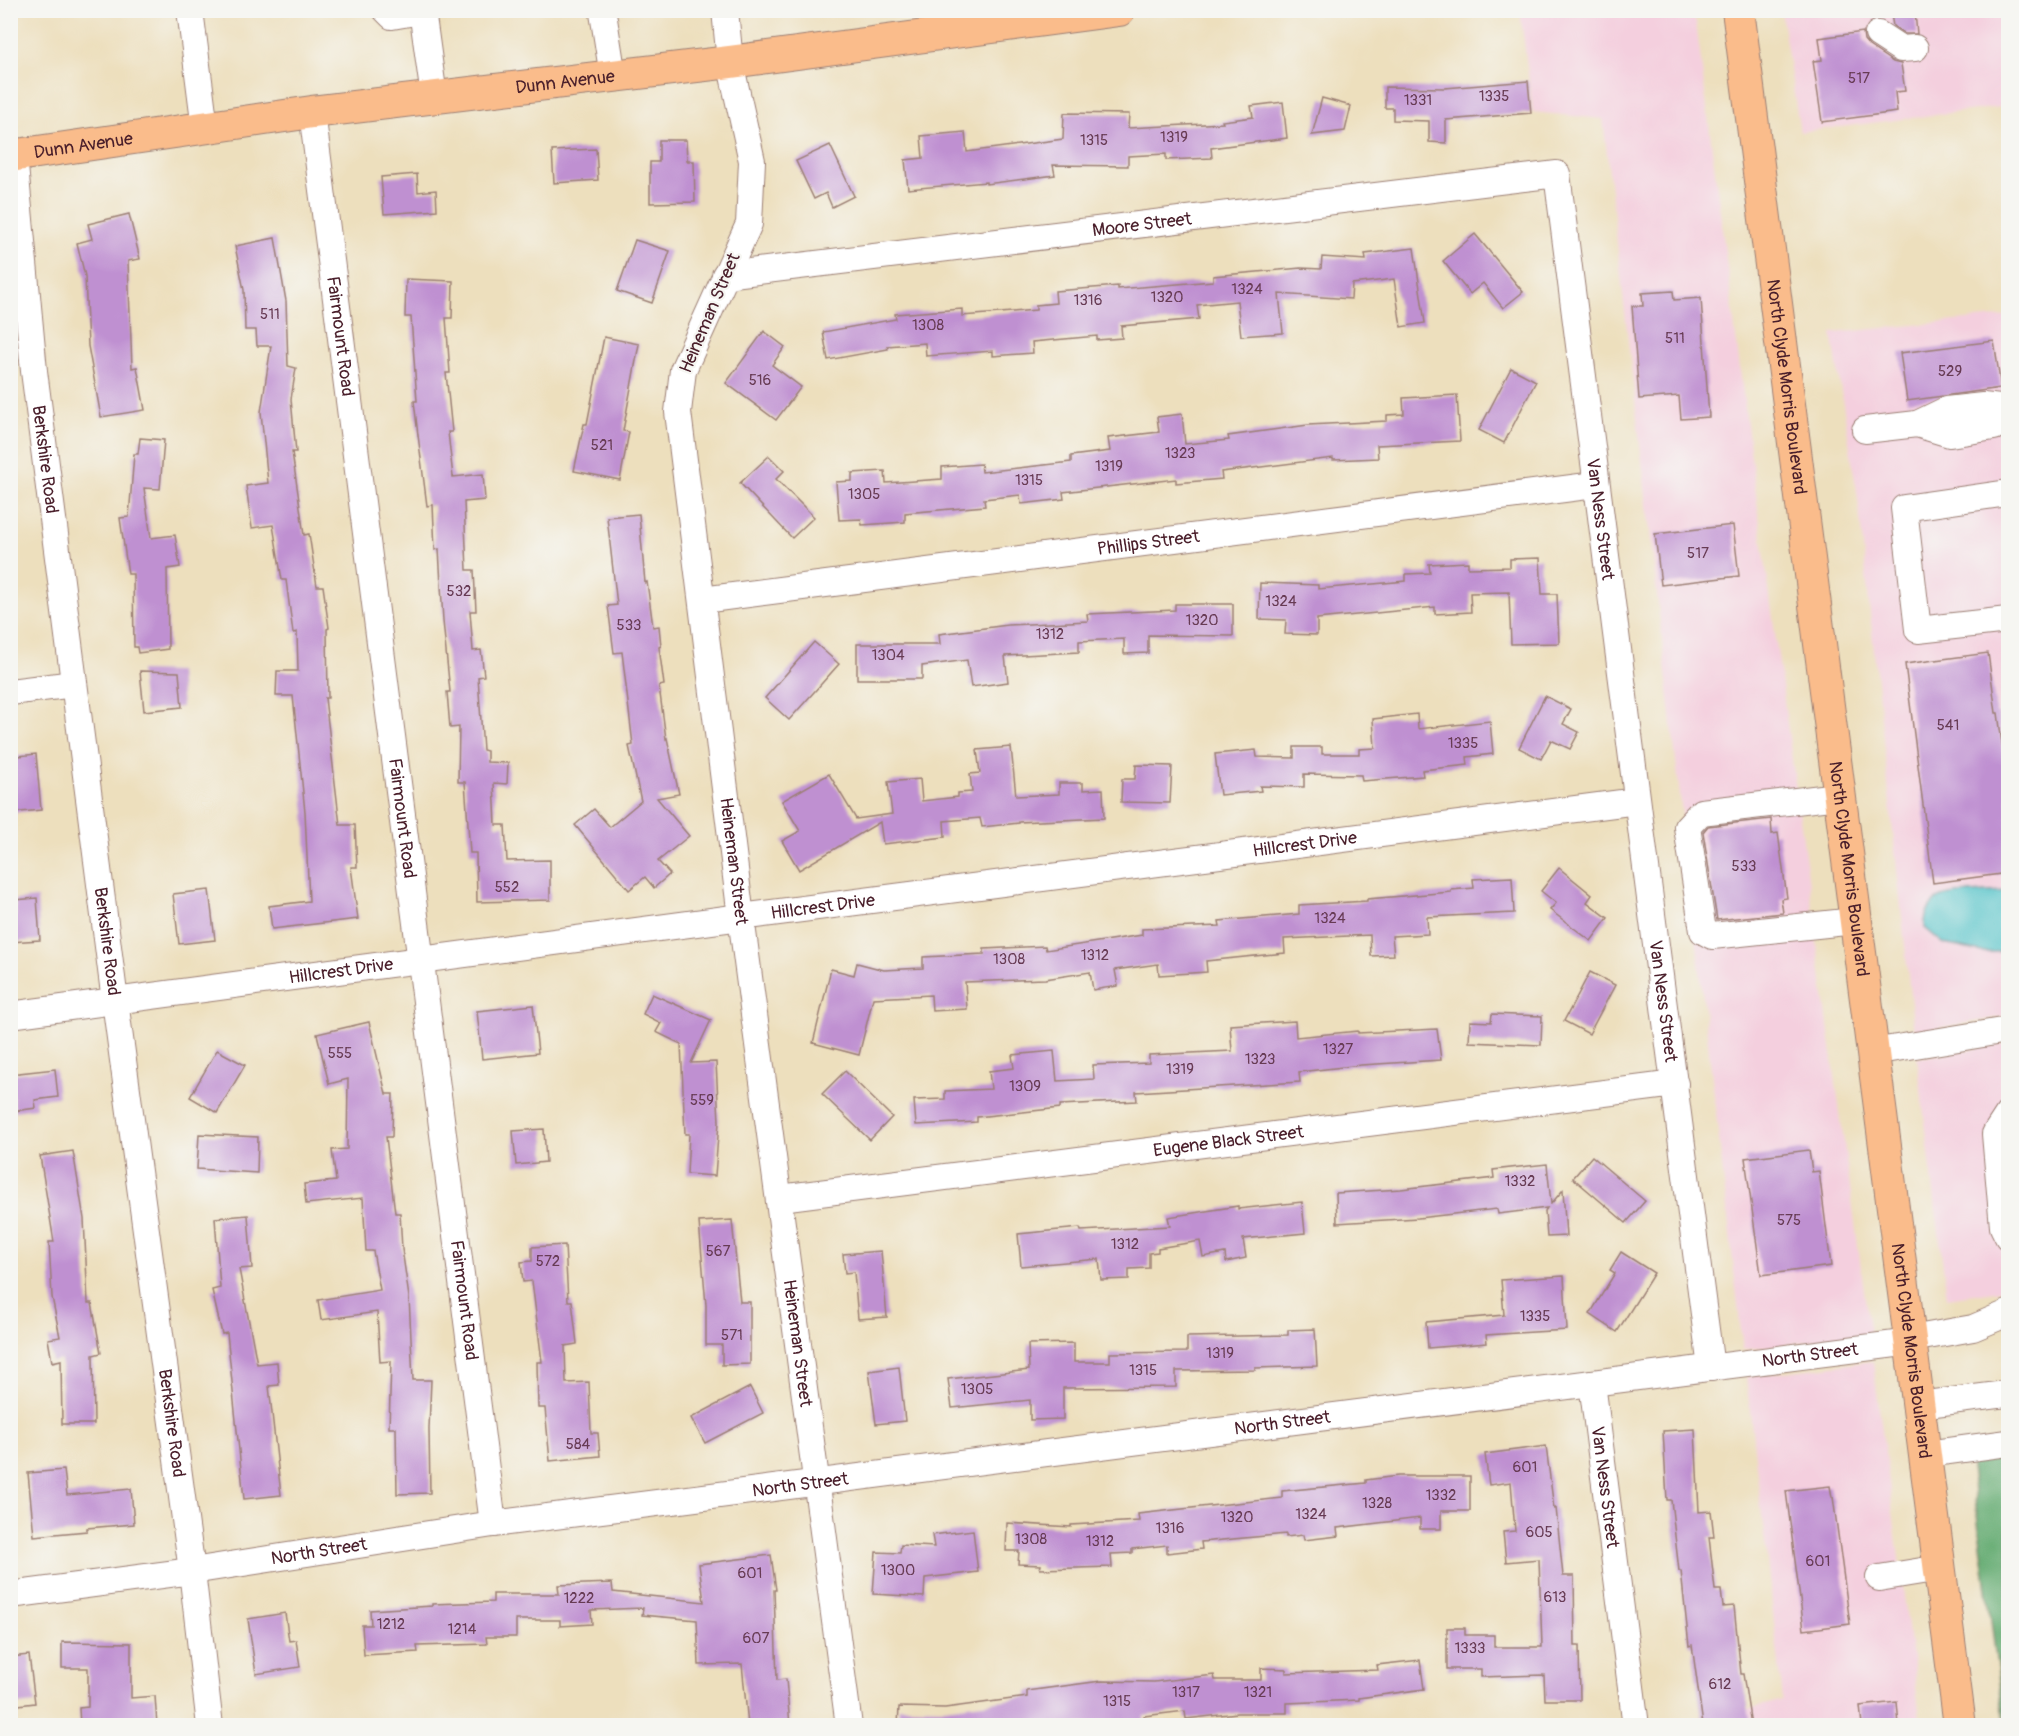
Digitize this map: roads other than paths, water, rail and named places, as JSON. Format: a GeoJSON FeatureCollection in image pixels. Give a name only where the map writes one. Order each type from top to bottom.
{"type":"FeatureCollection","features":[{"type":"Feature","properties":{"kind":"main road","name":"Dunn Avenue"},"geometry":{"type":"LineString","coordinates":[[12,156],[312,112],[730,62],[1003,17],[1119,10]]}},
{"type":"Feature","properties":{"kind":"main road","name":"North Clyde Morris Boulevard"},"geometry":{"type":"LineString","coordinates":[[1738,10],[1960,1725]]}},
{"type":"Feature","properties":{"kind":"street"},"geometry":{"type":"LineString","coordinates":[[190,10],[205,128]]}},
{"type":"Feature","properties":{"kind":"street"},"geometry":{"type":"LineString","coordinates":[[386,10],[392,16],[422,11],[435,97]]}},
{"type":"Feature","properties":{"kind":"street","name":"Heineman Street"},"geometry":{"type":"LineString","coordinates":[[724,10],[730,62],[752,161],[749,224],[683,370],[678,412],[741,916],[849,1725]]}},
{"type":"Feature","properties":{"kind":"street"},"geometry":{"type":"LineString","coordinates":[[602,11],[613,76]]}},
{"type":"Feature","properties":{"kind":"street"},"geometry":{"type":"LineString","coordinates":[[1878,34],[1901,49],[1914,48]]}},
{"type":"Feature","properties":{"kind":"street","name":"Fairmount Road"},"geometry":{"type":"LineString","coordinates":[[312,112],[493,1524]]}},
{"type":"Feature","properties":{"kind":"street","name":"Berkshire Road"},"geometry":{"type":"LineString","coordinates":[[12,156],[22,372],[74,684],[192,1571],[210,1725]]}},
{"type":"Feature","properties":{"kind":"street","name":"Moore Street"},"geometry":{"type":"LineString","coordinates":[[726,275],[1557,174]]}},
{"type":"Feature","properties":{"kind":"street","name":"Van Ness Street"},"geometry":{"type":"LineString","coordinates":[[1557,174],[1595,485],[1711,1368]]}},
{"type":"Feature","properties":{"kind":"street"},"geometry":{"type":"LineString","coordinates":[[1865,430],[1917,424],[1946,410],[1983,406],[2008,409]]}},
{"type":"Feature","properties":{"kind":"street"},"geometry":{"type":"LineString","coordinates":[[1917,424],[1950,434],[1994,427],[2008,417]]}},
{"type":"Feature","properties":{"kind":"street","name":"Phillips Street"},"geometry":{"type":"LineString","coordinates":[[702,600],[1595,485]]}},
{"type":"Feature","properties":{"kind":"street"},"geometry":{"type":"LineString","coordinates":[[2008,493],[1904,508],[1918,630],[2008,620]]}},
{"type":"Feature","properties":{"kind":"street"},"geometry":{"type":"LineString","coordinates":[[10,692],[74,684]]}},
{"type":"Feature","properties":{"kind":"street"},"geometry":{"type":"LineString","coordinates":[[1839,796],[1701,812],[1687,827],[1703,931],[1712,936],[1855,921]]}},
{"type":"Feature","properties":{"kind":"street","name":"Hillcrest Drive"},"geometry":{"type":"LineString","coordinates":[[10,1015],[741,916],[1637,801]]}},
{"type":"Feature","properties":{"kind":"street"},"geometry":{"type":"LineString","coordinates":[[1872,1052],[2008,1030]]}},
{"type":"Feature","properties":{"kind":"street","name":"Eugene Black Street"},"geometry":{"type":"LineString","coordinates":[[780,1198],[1675,1084]]}},
{"type":"Feature","properties":{"kind":"street"},"geometry":{"type":"LineString","coordinates":[[2008,1114],[1995,1134],[2003,1227],[2008,1237]]}},
{"type":"Feature","properties":{"kind":"street","name":"North Street"},"geometry":{"type":"LineString","coordinates":[[1711,1368],[1911,1341],[1973,1328],[2008,1313]]}},
{"type":"Feature","properties":{"kind":"street"},"geometry":{"type":"LineString","coordinates":[[1592,1383],[1711,1368]]}},
{"type":"Feature","properties":{"kind":"street","name":"Van Ness Street"},"geometry":{"type":"LineString","coordinates":[[1592,1383],[1636,1725]]}},
{"type":"Feature","properties":{"kind":"street","name":"North Street"},"geometry":{"type":"LineString","coordinates":[[10,1595],[192,1571],[493,1524],[1592,1383]]}},
{"type":"Feature","properties":{"kind":"street"},"geometry":{"type":"LineString","coordinates":[[1919,1405],[2006,1394]]}},
{"type":"Feature","properties":{"kind":"street"},"geometry":{"type":"LineString","coordinates":[[1926,1454],[2008,1443]]}},
{"type":"Feature","properties":{"kind":"street"},"geometry":{"type":"LineString","coordinates":[[1879,1578],[1941,1568]]}},
{"type":"Feature","properties":{"kind":"water"},"geometry":{"type":"Polygon","coordinates":[[[2008,891],[2008,952],[1982,952],[1944,944],[1925,928],[1928,910],[1937,899],[1964,893],[2008,891]]]}}]}
